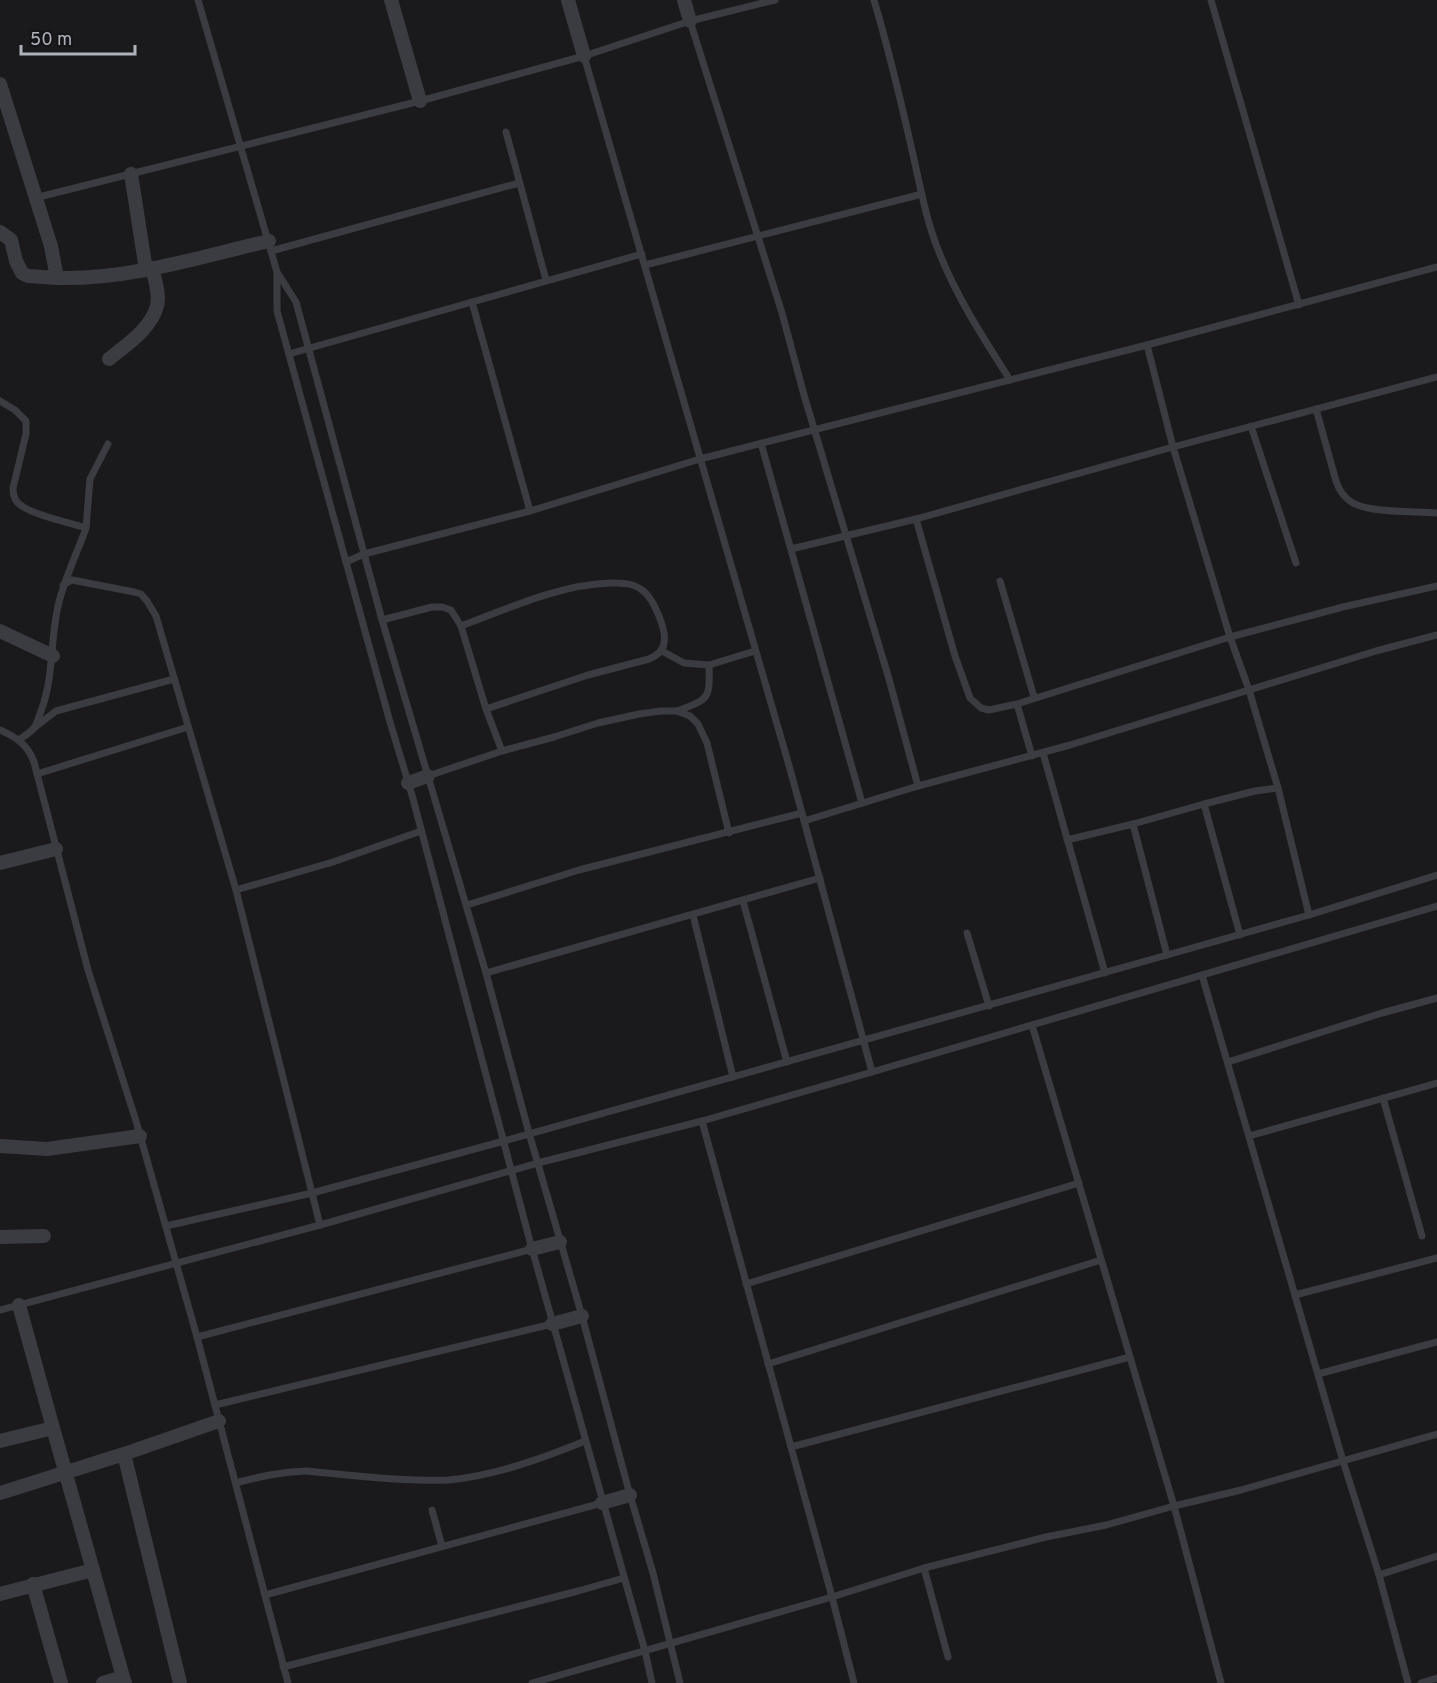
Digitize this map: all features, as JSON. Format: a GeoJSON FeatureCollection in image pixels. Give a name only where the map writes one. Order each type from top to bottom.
{"type":"FeatureCollection","features":[{"type":"Feature","properties":{"kind":"street"},"geometry":{"type":"LineString","coordinates":[[391,0],[420,101]]}},
{"type":"Feature","properties":{"kind":"street"},"geometry":{"type":"LineString","coordinates":[[568,0],[584,56]]}},
{"type":"Feature","properties":{"kind":"street"},"geometry":{"type":"LineString","coordinates":[[684,0],[690,21]]}},
{"type":"Feature","properties":{"kind":"street"},"geometry":{"type":"LineString","coordinates":[[0,84],[51,246],[57,278]]}},
{"type":"Feature","properties":{"kind":"street"},"geometry":{"type":"LineString","coordinates":[[109,359],[142,331],[157,306],[158,296],[149,269],[131,174]]}},
{"type":"Feature","properties":{"kind":"street"},"geometry":{"type":"LineString","coordinates":[[0,232],[11,240],[16,261],[22,273],[28,276],[57,278],[92,278],[270,246]]}},
{"type":"Feature","properties":{"kind":"street"},"geometry":{"type":"LineString","coordinates":[[0,631],[53,656]]}},
{"type":"Feature","properties":{"kind":"street"},"geometry":{"type":"LineString","coordinates":[[408,783],[428,777]]}},
{"type":"Feature","properties":{"kind":"street"},"geometry":{"type":"LineString","coordinates":[[0,863],[56,849]]}},
{"type":"Feature","properties":{"kind":"street"},"geometry":{"type":"LineString","coordinates":[[0,1146],[47,1149],[140,1136]]}},
{"type":"Feature","properties":{"kind":"street"},"geometry":{"type":"LineString","coordinates":[[0,1237],[44,1236]]}},
{"type":"Feature","properties":{"kind":"street"},"geometry":{"type":"LineString","coordinates":[[531,1249],[560,1242]]}},
{"type":"Feature","properties":{"kind":"street"},"geometry":{"type":"LineString","coordinates":[[19,1305],[124,1680],[103,1683]]}},
{"type":"Feature","properties":{"kind":"street"},"geometry":{"type":"LineString","coordinates":[[552,1324],[582,1316]]}},
{"type":"Feature","properties":{"kind":"street"},"geometry":{"type":"LineString","coordinates":[[0,1493],[219,1421]]}},
{"type":"Feature","properties":{"kind":"street"},"geometry":{"type":"LineString","coordinates":[[0,1442],[53,1428]]}},
{"type":"Feature","properties":{"kind":"street"},"geometry":{"type":"LineString","coordinates":[[124,1454],[180,1683]]}},
{"type":"Feature","properties":{"kind":"street"},"geometry":{"type":"LineString","coordinates":[[602,1503],[630,1495]]}},
{"type":"Feature","properties":{"kind":"street"},"geometry":{"type":"LineString","coordinates":[[0,1593],[93,1570]]}},
{"type":"Feature","properties":{"kind":"street"},"geometry":{"type":"LineString","coordinates":[[33,1584],[62,1683]]}},
{"type":"Feature","properties":{"kind":"lane"},"geometry":{"type":"LineString","coordinates":[[198,0],[270,246],[277,272],[277,311],[421,831],[531,1249],[645,1651],[652,1683]]}},
{"type":"Feature","properties":{"kind":"lane"},"geometry":{"type":"LineString","coordinates":[[35,198],[420,101],[584,56],[690,21],[774,0]]}},
{"type":"Feature","properties":{"kind":"lane"},"geometry":{"type":"LineString","coordinates":[[874,0],[938,251],[951,281],[1010,380]]}},
{"type":"Feature","properties":{"kind":"lane"},"geometry":{"type":"LineString","coordinates":[[1211,0],[1299,305]]}},
{"type":"Feature","properties":{"kind":"lane"},"geometry":{"type":"LineString","coordinates":[[690,21],[758,236],[889,679],[918,786]]}},
{"type":"Feature","properties":{"kind":"lane"},"geometry":{"type":"LineString","coordinates":[[584,56],[802,813],[872,1072]]}},
{"type":"Feature","properties":{"kind":"lane"},"geometry":{"type":"LineString","coordinates":[[506,132],[546,280]]}},
{"type":"Feature","properties":{"kind":"lane"},"geometry":{"type":"LineString","coordinates":[[270,246],[519,183]]}},
{"type":"Feature","properties":{"kind":"lane"},"geometry":{"type":"LineString","coordinates":[[645,265],[922,194]]}},
{"type":"Feature","properties":{"kind":"lane"},"geometry":{"type":"LineString","coordinates":[[289,354],[642,254]]}},
{"type":"Feature","properties":{"kind":"lane"},"geometry":{"type":"LineString","coordinates":[[346,562],[364,554],[530,511],[700,459],[1147,345],[1437,267]]}},
{"type":"Feature","properties":{"kind":"lane"},"geometry":{"type":"LineString","coordinates":[[277,272],[296,302],[382,620],[467,905],[582,1316],[653,1573],[680,1683]]}},
{"type":"Feature","properties":{"kind":"lane"},"geometry":{"type":"LineString","coordinates":[[472,302],[530,511]]}},
{"type":"Feature","properties":{"kind":"lane"},"geometry":{"type":"LineString","coordinates":[[1147,345],[1173,447],[1278,788],[1309,915]]}},
{"type":"Feature","properties":{"kind":"lane"},"geometry":{"type":"LineString","coordinates":[[791,549],[916,519],[1173,447],[1437,377]]}},
{"type":"Feature","properties":{"kind":"lane"},"geometry":{"type":"LineString","coordinates":[[0,401],[15,410],[26,421],[26,434],[13,488],[17,503],[30,511],[86,528]]}},
{"type":"Feature","properties":{"kind":"lane"},"geometry":{"type":"LineString","coordinates":[[1316,409],[1339,490],[1346,498],[1354,503],[1377,509],[1437,513]]}},
{"type":"Feature","properties":{"kind":"lane"},"geometry":{"type":"LineString","coordinates":[[1251,426],[1296,563]]}},
{"type":"Feature","properties":{"kind":"lane"},"geometry":{"type":"LineString","coordinates":[[761,443],[862,803]]}},
{"type":"Feature","properties":{"kind":"lane"},"geometry":{"type":"LineString","coordinates":[[34,728],[48,690],[53,656],[54,624],[63,585],[86,528],[90,479],[108,444]]}},
{"type":"Feature","properties":{"kind":"lane"},"geometry":{"type":"LineString","coordinates":[[916,519],[955,656],[970,698],[981,708],[989,710],[1017,704],[1230,637],[1343,607],[1437,586]]}},
{"type":"Feature","properties":{"kind":"lane"},"geometry":{"type":"LineString","coordinates":[[63,585],[72,580],[141,594],[156,616],[236,890],[320,1225]]}},
{"type":"Feature","properties":{"kind":"lane"},"geometry":{"type":"LineString","coordinates":[[1000,580],[1034,697]]}},
{"type":"Feature","properties":{"kind":"lane"},"geometry":{"type":"LineString","coordinates":[[461,626],[570,589],[589,585],[625,584],[634,585],[652,600],[664,633],[662,651],[657,656],[588,675],[486,709]]}},
{"type":"Feature","properties":{"kind":"lane"},"geometry":{"type":"LineString","coordinates":[[382,620],[432,607],[451,610],[461,626],[486,709],[502,751]]}},
{"type":"Feature","properties":{"kind":"lane"},"geometry":{"type":"LineString","coordinates":[[804,821],[918,786],[1043,753],[1376,651],[1437,635]]}},
{"type":"Feature","properties":{"kind":"lane"},"geometry":{"type":"LineString","coordinates":[[662,651],[684,663],[710,665],[755,651]]}},
{"type":"Feature","properties":{"kind":"lane"},"geometry":{"type":"LineString","coordinates":[[428,777],[502,751],[598,723],[639,714],[677,711],[702,702],[710,690],[710,665]]}},
{"type":"Feature","properties":{"kind":"lane"},"geometry":{"type":"LineString","coordinates":[[19,740],[56,711],[174,679]]}},
{"type":"Feature","properties":{"kind":"lane"},"geometry":{"type":"LineString","coordinates":[[1017,704],[1032,756]]}},
{"type":"Feature","properties":{"kind":"lane"},"geometry":{"type":"LineString","coordinates":[[677,711],[690,716],[703,732],[729,832]]}},
{"type":"Feature","properties":{"kind":"lane"},"geometry":{"type":"LineString","coordinates":[[37,774],[188,727]]}},
{"type":"Feature","properties":{"kind":"lane"},"geometry":{"type":"LineString","coordinates":[[0,730],[19,740],[31,754],[88,970],[140,1136],[197,1336],[288,1683]]}},
{"type":"Feature","properties":{"kind":"lane"},"geometry":{"type":"LineString","coordinates":[[1043,753],[1105,973]]}},
{"type":"Feature","properties":{"kind":"lane"},"geometry":{"type":"LineString","coordinates":[[1067,840],[1255,791],[1278,788]]}},
{"type":"Feature","properties":{"kind":"lane"},"geometry":{"type":"LineString","coordinates":[[1204,804],[1240,935]]}},
{"type":"Feature","properties":{"kind":"lane"},"geometry":{"type":"LineString","coordinates":[[467,905],[579,870],[802,813]]}},
{"type":"Feature","properties":{"kind":"lane"},"geometry":{"type":"LineString","coordinates":[[1133,824],[1167,955]]}},
{"type":"Feature","properties":{"kind":"lane"},"geometry":{"type":"LineString","coordinates":[[236,890],[333,862],[421,831]]}},
{"type":"Feature","properties":{"kind":"lane"},"geometry":{"type":"LineString","coordinates":[[166,1226],[312,1193],[864,1041],[1240,935],[1437,875]]}},
{"type":"Feature","properties":{"kind":"lane"},"geometry":{"type":"LineString","coordinates":[[486,973],[820,878]]}},
{"type":"Feature","properties":{"kind":"lane"},"geometry":{"type":"LineString","coordinates":[[743,901],[787,1062]]}},
{"type":"Feature","properties":{"kind":"lane"},"geometry":{"type":"LineString","coordinates":[[0,1310],[320,1225],[538,1163],[702,1121],[1437,906]]}},
{"type":"Feature","properties":{"kind":"lane"},"geometry":{"type":"LineString","coordinates":[[693,915],[733,1077]]}},
{"type":"Feature","properties":{"kind":"lane"},"geometry":{"type":"LineString","coordinates":[[967,933],[989,1006]]}},
{"type":"Feature","properties":{"kind":"lane"},"geometry":{"type":"LineString","coordinates":[[1202,975],[1343,1461],[1379,1575],[1408,1683]]}},
{"type":"Feature","properties":{"kind":"lane"},"geometry":{"type":"LineString","coordinates":[[1228,1062],[1437,998]]}},
{"type":"Feature","properties":{"kind":"lane"},"geometry":{"type":"LineString","coordinates":[[1032,1025],[1174,1506],[1221,1683]]}},
{"type":"Feature","properties":{"kind":"lane"},"geometry":{"type":"LineString","coordinates":[[1249,1136],[1437,1083]]}},
{"type":"Feature","properties":{"kind":"lane"},"geometry":{"type":"LineString","coordinates":[[1383,1098],[1422,1236]]}},
{"type":"Feature","properties":{"kind":"lane"},"geometry":{"type":"LineString","coordinates":[[702,1121],[854,1683]]}},
{"type":"Feature","properties":{"kind":"lane"},"geometry":{"type":"LineString","coordinates":[[746,1284],[1079,1183]]}},
{"type":"Feature","properties":{"kind":"lane"},"geometry":{"type":"LineString","coordinates":[[197,1336],[531,1249]]}},
{"type":"Feature","properties":{"kind":"lane"},"geometry":{"type":"LineString","coordinates":[[1295,1295],[1437,1258]]}},
{"type":"Feature","properties":{"kind":"lane"},"geometry":{"type":"LineString","coordinates":[[768,1364],[1101,1260]]}},
{"type":"Feature","properties":{"kind":"lane"},"geometry":{"type":"LineString","coordinates":[[215,1405],[552,1324]]}},
{"type":"Feature","properties":{"kind":"lane"},"geometry":{"type":"LineString","coordinates":[[1318,1374],[1437,1342]]}},
{"type":"Feature","properties":{"kind":"lane"},"geometry":{"type":"LineString","coordinates":[[791,1448],[1130,1357]]}},
{"type":"Feature","properties":{"kind":"lane"},"geometry":{"type":"LineString","coordinates":[[532,1683],[832,1598],[924,1568],[1241,1490],[1437,1434]]}},
{"type":"Feature","properties":{"kind":"lane"},"geometry":{"type":"LineString","coordinates":[[236,1483],[273,1473],[307,1471],[447,1480],[497,1471],[585,1441]]}},
{"type":"Feature","properties":{"kind":"lane"},"geometry":{"type":"LineString","coordinates":[[265,1595],[602,1503]]}},
{"type":"Feature","properties":{"kind":"lane"},"geometry":{"type":"LineString","coordinates":[[432,1510],[442,1546]]}},
{"type":"Feature","properties":{"kind":"lane"},"geometry":{"type":"LineString","coordinates":[[1379,1575],[1437,1556]]}},
{"type":"Feature","properties":{"kind":"lane"},"geometry":{"type":"LineString","coordinates":[[924,1568],[948,1657]]}},
{"type":"Feature","properties":{"kind":"lane"},"geometry":{"type":"LineString","coordinates":[[283,1667],[624,1578]]}},
{"type":"Feature","properties":{"kind":"lane"},"geometry":{"type":"LineString","coordinates":[[1421,1683],[1437,1678]]}}]}
